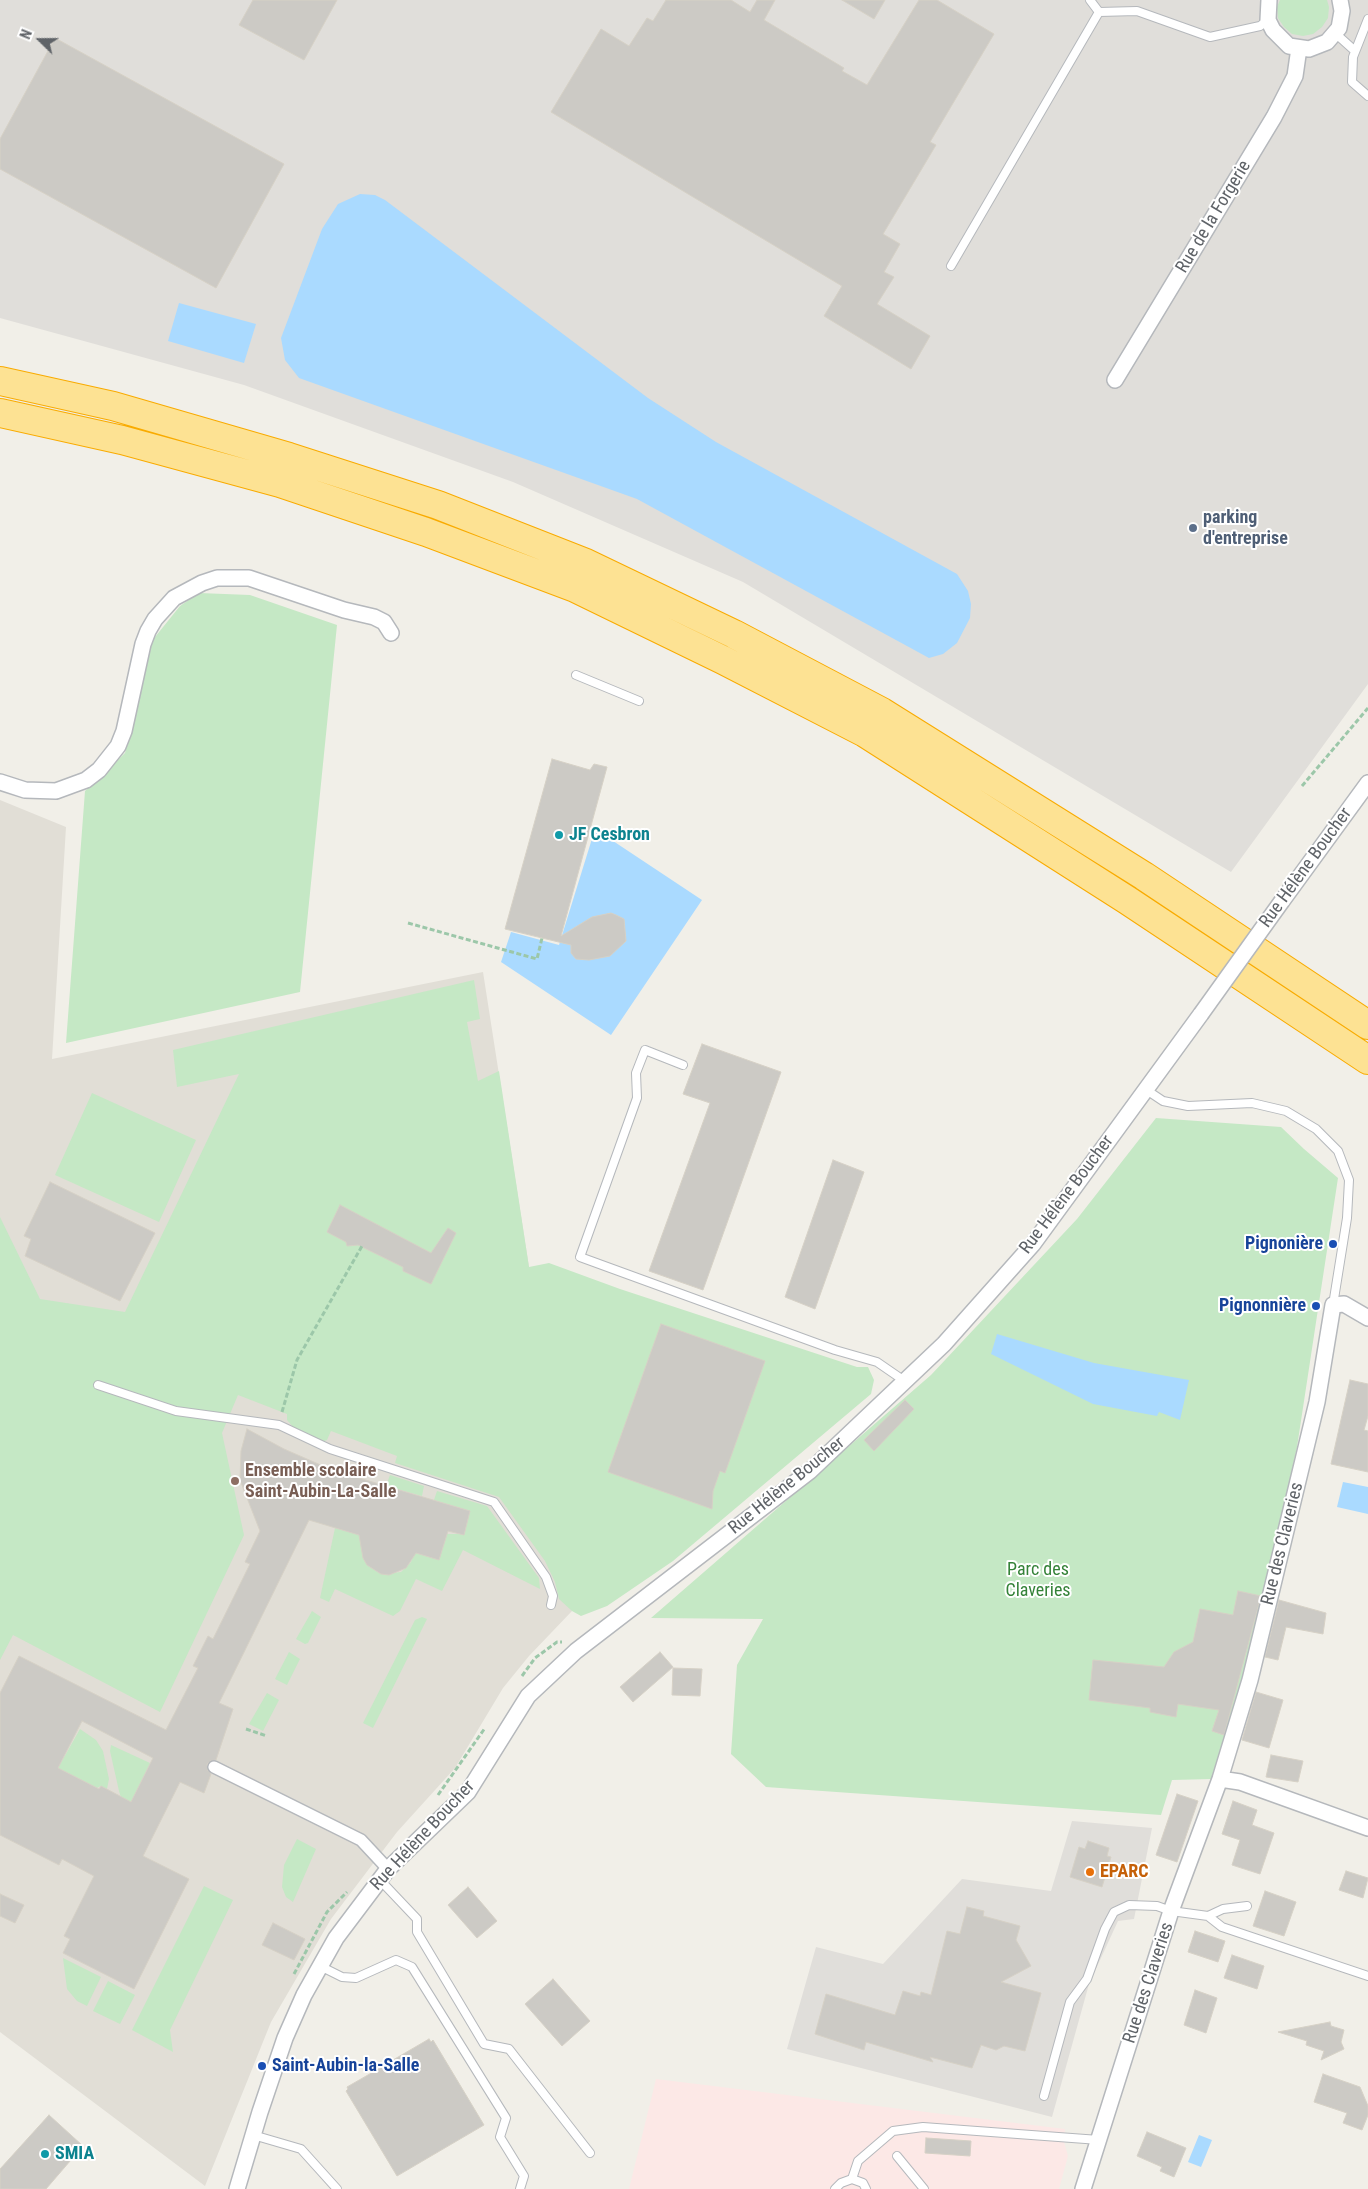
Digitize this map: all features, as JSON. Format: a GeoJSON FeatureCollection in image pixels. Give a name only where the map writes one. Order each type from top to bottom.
{"type":"FeatureCollection","features":[{"type":"Feature","properties":{"kind":"highway"},"geometry":{"type":"LineString","coordinates":[[0,381],[113,406],[289,457],[438,505],[586,563],[734,634],[882,712],[1144,876],[1368,1024]]}},
{"type":"Feature","properties":{"kind":"highway"},"geometry":{"type":"LineString","coordinates":[[0,413],[122,440],[280,484],[426,532],[575,588],[723,660],[865,734],[1127,900],[1368,1060]]}},
{"type":"Feature","properties":{"kind":"street"},"geometry":{"type":"LineString","coordinates":[[1269,0],[1268,20],[1280,40],[1289,46],[1309,49],[1327,42],[1339,28],[1342,11],[1340,0]]}},
{"type":"Feature","properties":{"kind":"street","name":"Rue de la Forgerie"},"geometry":{"type":"LineString","coordinates":[[1115,380],[1274,117],[1295,76],[1299,48]]}},
{"type":"Feature","properties":{"kind":"street"},"geometry":{"type":"LineString","coordinates":[[0,782],[24,790],[56,791],[86,780],[99,770],[118,746],[124,731],[143,644],[148,631],[155,619],[174,598],[202,583],[217,578],[249,578],[344,610],[374,617],[384,622],[392,633]]}},
{"type":"Feature","properties":{"kind":"street","name":"Rue Hélène Boucher"},"geometry":{"type":"LineString","coordinates":[[237,2189],[283,2045],[304,1994],[336,1938],[384,1874],[468,1792],[528,1696],[576,1651],[801,1479],[906,1382],[944,1344],[1032,1244],[1368,783]]}},
{"type":"Feature","properties":{"kind":"street"},"geometry":{"type":"LineString","coordinates":[[1333,1305],[1344,1304],[1368,1318]]}},
{"type":"Feature","properties":{"kind":"street","name":"Rue des Claveries"},"geometry":{"type":"LineString","coordinates":[[1083,2189],[1171,1911],[1220,1779],[1250,1680],[1315,1411],[1333,1305]]}},
{"type":"Feature","properties":{"kind":"street"},"geometry":{"type":"LineString","coordinates":[[214,1767],[360,1840],[384,1874]]}},
{"type":"Feature","properties":{"kind":"street"},"geometry":{"type":"LineString","coordinates":[[1220,1779],[1240,1782],[1368,1828]]}},
{"type":"Feature","properties":{"kind":"lane"},"geometry":{"type":"LineString","coordinates":[[1090,0],[1100,12]]}},
{"type":"Feature","properties":{"kind":"lane"},"geometry":{"type":"LineString","coordinates":[[1100,12],[1137,11],[1210,37],[1260,26],[1268,20]]}},
{"type":"Feature","properties":{"kind":"lane"},"geometry":{"type":"LineString","coordinates":[[951,266],[1100,12]]}},
{"type":"Feature","properties":{"kind":"lane"},"geometry":{"type":"LineString","coordinates":[[1368,19],[1353,57],[1352,82],[1368,96]]}},
{"type":"Feature","properties":{"kind":"lane"},"geometry":{"type":"LineString","coordinates":[[1335,33],[1355,50]]}},
{"type":"Feature","properties":{"kind":"lane"},"geometry":{"type":"LineString","coordinates":[[576,675],[639,701]]}},
{"type":"Feature","properties":{"kind":"lane"},"geometry":{"type":"LineString","coordinates":[[683,1065],[645,1050],[636,1073],[638,1098],[580,1257],[835,1350],[877,1362],[906,1382]]}},
{"type":"Feature","properties":{"kind":"lane"},"geometry":{"type":"LineString","coordinates":[[1146,1089],[1163,1101],[1188,1106],[1252,1102],[1286,1111],[1316,1129],[1338,1152],[1349,1180],[1347,1218],[1333,1305]]}},
{"type":"Feature","properties":{"kind":"lane"},"geometry":{"type":"LineString","coordinates":[[98,1386],[176,1411],[280,1425],[330,1449],[494,1502],[546,1577],[553,1596],[551,1605]]}},
{"type":"Feature","properties":{"kind":"lane"},"geometry":{"type":"LineString","coordinates":[[384,1874],[417,1919],[417,1932],[484,2044],[509,2049],[590,2153]]}},
{"type":"Feature","properties":{"kind":"lane"},"geometry":{"type":"LineString","coordinates":[[1044,2096],[1070,2002],[1087,1979],[1105,1929],[1114,1912],[1129,1905],[1157,1906],[1171,1911],[1208,1916],[1222,1927],[1368,1976]]}},
{"type":"Feature","properties":{"kind":"lane"},"geometry":{"type":"LineString","coordinates":[[1208,1916],[1223,1909],[1247,1906]]}},
{"type":"Feature","properties":{"kind":"lane"},"geometry":{"type":"LineString","coordinates":[[320,1966],[342,1977],[356,1978],[396,1960],[412,1967],[506,2118],[500,2137],[524,2176],[520,2189]]}},
{"type":"Feature","properties":{"kind":"lane"},"geometry":{"type":"LineString","coordinates":[[852,2179],[858,2161],[893,2131],[923,2127],[1099,2140]]}},
{"type":"Feature","properties":{"kind":"lane"},"geometry":{"type":"LineString","coordinates":[[253,2134],[301,2149],[337,2189]]}},
{"type":"Feature","properties":{"kind":"lane"},"geometry":{"type":"LineString","coordinates":[[897,2156],[924,2189]]}},
{"type":"Feature","properties":{"kind":"lane"},"geometry":{"type":"LineString","coordinates":[[835,2189],[846,2180],[852,2179],[863,2183],[866,2189]]}},
{"type":"Feature","properties":{"kind":"path"},"geometry":{"type":"LineString","coordinates":[[1302,786],[1368,708]]}},
{"type":"Feature","properties":{"kind":"path"},"geometry":{"type":"LineString","coordinates":[[408,923],[537,959],[542,938]]}},
{"type":"Feature","properties":{"kind":"path"},"geometry":{"type":"LineString","coordinates":[[280,1425],[297,1360],[362,1246]]}},
{"type":"Feature","properties":{"kind":"path"},"geometry":{"type":"LineString","coordinates":[[246,1729],[267,1736]]}},
{"type":"Feature","properties":{"kind":"shaded area"},"geometry":{"type":"Polygon","coordinates":[[[0,0],[1368,0],[1368,684],[1231,872],[743,582],[513,482],[244,385],[0,318],[0,0]]]}},
{"type":"Feature","properties":{"kind":"shaded area","name":"Ensemble scolaire Saint-Aubin-La-Salle"},"geometry":{"type":"Polygon","coordinates":[[[0,800],[66,827],[52,1059],[483,972],[529,1267],[503,1495],[558,1563],[572,1611],[529,1656],[503,1688],[455,1768],[397,1832],[331,1919],[271,2022],[205,2186],[0,2032],[0,800]]]}},
{"type":"Feature","properties":{"kind":"shaded area","name":"EPARC"},"geometry":{"type":"Polygon","coordinates":[[[1072,1821],[1152,1828],[1134,1919],[1118,1921],[1089,1984],[1052,2117],[787,2049],[816,1947],[883,1964],[962,1879],[1051,1891],[1072,1821]]]}},
{"type":"Feature","properties":{"kind":"shaded area"},"geometry":{"type":"Polygon","coordinates":[[[656,2079],[1065,2129],[1064,2142],[1068,2156],[1059,2189],[629,2189],[656,2079]]]}},
{"type":"Feature","properties":{"kind":"green space"},"geometry":{"type":"Polygon","coordinates":[[[1280,0],[1327,0],[1329,7],[1328,18],[1322,27],[1313,34],[1303,36],[1292,34],[1278,18],[1277,7],[1280,0]]]}},
{"type":"Feature","properties":{"kind":"green space"},"geometry":{"type":"Polygon","coordinates":[[[199,593],[250,595],[337,625],[300,992],[66,1043],[85,791],[125,753],[151,642],[180,606],[199,593]]]}},
{"type":"Feature","properties":{"kind":"green space"},"geometry":{"type":"Polygon","coordinates":[[[474,980],[480,1019],[467,1022],[478,1081],[499,1071],[529,1267],[549,1263],[620,1289],[857,1367],[868,1367],[874,1380],[871,1394],[673,1561],[607,1606],[581,1616],[572,1611],[559,1599],[555,1582],[545,1561],[499,1497],[395,1463],[397,1456],[331,1431],[327,1440],[322,1442],[293,1427],[287,1420],[287,1414],[238,1395],[222,1433],[244,1535],[160,1712],[13,1635],[0,1660],[0,1217],[40,1299],[125,1312],[239,1074],[177,1087],[173,1050],[474,980]]]}},
{"type":"Feature","properties":{"kind":"green space"},"geometry":{"type":"Polygon","coordinates":[[[92,1093],[196,1140],[159,1222],[55,1175],[92,1093]]]}},
{"type":"Feature","properties":{"kind":"green space","name":"Parc des Claveries"},"geometry":{"type":"Polygon","coordinates":[[[1156,1118],[1281,1127],[1338,1178],[1297,1447],[1247,1678],[1212,1779],[1172,1780],[1161,1815],[766,1787],[731,1754],[737,1665],[763,1619],[651,1618],[931,1375],[1077,1219],[1156,1118]]]}},
{"type":"Feature","properties":{"kind":"green space"},"geometry":{"type":"Polygon","coordinates":[[[390,1475],[424,1486],[422,1496],[386,1486],[390,1475]]]}},
{"type":"Feature","properties":{"kind":"green space"},"geometry":{"type":"Polygon","coordinates":[[[437,1491],[487,1506],[539,1578],[540,1589],[463,1550],[442,1591],[416,1579],[400,1611],[393,1616],[335,1589],[329,1602],[320,1598],[335,1528],[363,1536],[367,1565],[381,1574],[401,1572],[411,1562],[415,1552],[439,1560],[447,1534],[464,1534],[470,1511],[434,1500],[437,1491]]]}},
{"type":"Feature","properties":{"kind":"green space"},"geometry":{"type":"Polygon","coordinates":[[[312,1611],[321,1617],[308,1643],[305,1644],[296,1639],[312,1611]]]}},
{"type":"Feature","properties":{"kind":"green space"},"geometry":{"type":"Polygon","coordinates":[[[422,1617],[427,1619],[373,1728],[363,1723],[415,1620],[422,1617]]]}},
{"type":"Feature","properties":{"kind":"green space"},"geometry":{"type":"Polygon","coordinates":[[[289,1652],[300,1659],[287,1685],[275,1679],[289,1652]]]}},
{"type":"Feature","properties":{"kind":"green space"},"geometry":{"type":"Polygon","coordinates":[[[267,1693],[279,1700],[263,1731],[249,1724],[267,1693]]]}},
{"type":"Feature","properties":{"kind":"green space"},"geometry":{"type":"Polygon","coordinates":[[[80,1729],[96,1740],[103,1751],[109,1779],[107,1789],[101,1786],[97,1788],[58,1768],[80,1729]]]}},
{"type":"Feature","properties":{"kind":"green space"},"geometry":{"type":"Polygon","coordinates":[[[111,1745],[150,1763],[128,1809],[122,1801],[119,1791],[110,1751],[111,1745]]]}},
{"type":"Feature","properties":{"kind":"green space"},"geometry":{"type":"Polygon","coordinates":[[[297,1839],[316,1849],[293,1902],[286,1897],[282,1887],[284,1865],[297,1839]]]}},
{"type":"Feature","properties":{"kind":"green space"},"geometry":{"type":"Polygon","coordinates":[[[204,1886],[233,1900],[170,2030],[173,2052],[132,2030],[204,1886]]]}},
{"type":"Feature","properties":{"kind":"green space"},"geometry":{"type":"Polygon","coordinates":[[[63,1958],[101,1977],[87,2006],[77,2001],[67,1989],[63,1958]]]}},
{"type":"Feature","properties":{"kind":"green space"},"geometry":{"type":"Polygon","coordinates":[[[108,1981],[135,1995],[120,2024],[93,2011],[108,1981]]]}},
{"type":"Feature","properties":{"kind":"water"},"geometry":{"type":"Polygon","coordinates":[[[360,194],[375,195],[385,200],[648,398],[716,442],[957,574],[968,591],[971,604],[970,618],[957,643],[943,654],[929,658],[637,499],[299,378],[285,360],[281,338],[322,229],[338,204],[360,194]]]}},
{"type":"Feature","properties":{"kind":"water"},"geometry":{"type":"Polygon","coordinates":[[[179,303],[256,324],[244,363],[168,341],[179,303]]]}},
{"type":"Feature","properties":{"kind":"water"},"geometry":{"type":"Polygon","coordinates":[[[595,829],[702,900],[611,1035],[501,962],[511,932],[559,945],[595,829]]]}},
{"type":"Feature","properties":{"kind":"water"},"geometry":{"type":"Polygon","coordinates":[[[997,1334],[1094,1363],[1189,1380],[1180,1420],[1159,1412],[1157,1416],[1093,1404],[991,1354],[997,1334]]]}},
{"type":"Feature","properties":{"kind":"water"},"geometry":{"type":"Polygon","coordinates":[[[1343,1482],[1368,1487],[1368,1514],[1337,1507],[1343,1482]]]}},
{"type":"Feature","properties":{"kind":"water"},"geometry":{"type":"Polygon","coordinates":[[[1199,2135],[1212,2140],[1201,2167],[1188,2162],[1199,2135]]]}},
{"type":"Feature","properties":{"kind":"building"},"geometry":{"type":"Polygon","coordinates":[[[253,0],[337,0],[304,60],[239,25],[253,0]]]}},
{"type":"Feature","properties":{"kind":"building"},"geometry":{"type":"Polygon","coordinates":[[[666,0],[731,0],[750,12],[757,0],[775,0],[764,20],[844,68],[842,71],[867,85],[919,0],[937,0],[994,34],[930,142],[936,145],[883,234],[900,244],[884,272],[894,277],[877,304],[930,336],[911,369],[824,316],[842,286],[551,112],[601,29],[629,46],[647,18],[653,21],[666,0]]]}},
{"type":"Feature","properties":{"kind":"building"},"geometry":{"type":"Polygon","coordinates":[[[842,0],[885,0],[874,19],[842,0]]]}},
{"type":"Feature","properties":{"kind":"building"},"geometry":{"type":"Polygon","coordinates":[[[55,38],[284,164],[216,288],[0,169],[0,139],[55,38]]]}},
{"type":"Feature","properties":{"kind":"building","name":"JF Cesbron"},"geometry":{"type":"Polygon","coordinates":[[[552,759],[590,770],[594,764],[607,767],[561,936],[592,917],[611,913],[616,915],[624,919],[626,941],[610,956],[589,960],[576,959],[571,953],[571,945],[505,929],[552,759]]]}},
{"type":"Feature","properties":{"kind":"building"},"geometry":{"type":"Polygon","coordinates":[[[702,1044],[781,1072],[703,1290],[649,1271],[710,1103],[683,1094],[702,1044]]]}},
{"type":"Feature","properties":{"kind":"building"},"geometry":{"type":"Polygon","coordinates":[[[833,1160],[864,1172],[815,1309],[785,1297],[833,1160]]]}},
{"type":"Feature","properties":{"kind":"building"},"geometry":{"type":"Polygon","coordinates":[[[50,1182],[155,1233],[120,1301],[25,1256],[31,1239],[24,1236],[50,1182]]]}},
{"type":"Feature","properties":{"kind":"building"},"geometry":{"type":"Polygon","coordinates":[[[340,1205],[431,1253],[448,1228],[456,1233],[431,1284],[403,1271],[403,1267],[358,1245],[347,1246],[346,1242],[327,1232],[340,1205]]]}},
{"type":"Feature","properties":{"kind":"building"},"geometry":{"type":"Polygon","coordinates":[[[661,1324],[765,1361],[725,1473],[720,1471],[713,1491],[712,1509],[608,1472],[661,1324]]]}},
{"type":"Feature","properties":{"kind":"building"},"geometry":{"type":"Polygon","coordinates":[[[1350,1380],[1368,1384],[1368,1416],[1364,1430],[1368,1431],[1368,1472],[1331,1464],[1350,1380]]]}},
{"type":"Feature","properties":{"kind":"building"},"geometry":{"type":"Polygon","coordinates":[[[905,1400],[914,1409],[874,1451],[864,1440],[905,1400]]]}},
{"type":"Feature","properties":{"kind":"building"},"geometry":{"type":"Polygon","coordinates":[[[247,1429],[284,1449],[332,1470],[470,1511],[464,1535],[448,1531],[439,1560],[416,1553],[406,1568],[389,1575],[381,1574],[367,1565],[363,1558],[359,1535],[309,1520],[219,1703],[233,1709],[216,1760],[210,1761],[207,1764],[208,1771],[211,1774],[204,1793],[180,1782],[143,1856],[189,1879],[134,1989],[63,1953],[70,1939],[64,1936],[94,1876],[62,1859],[59,1865],[0,1835],[0,1693],[19,1656],[166,1730],[198,1668],[193,1666],[208,1636],[213,1639],[250,1564],[245,1562],[260,1531],[240,1480],[241,1451],[247,1429]],[[82,1721],[58,1768],[99,1789],[101,1786],[131,1802],[153,1758],[82,1721]]]}},
{"type":"Feature","properties":{"kind":"building"},"geometry":{"type":"Polygon","coordinates":[[[1238,1591],[1261,1596],[1224,1735],[1212,1731],[1219,1710],[1178,1704],[1176,1717],[1150,1712],[1150,1708],[1089,1700],[1093,1660],[1164,1667],[1174,1652],[1193,1642],[1200,1609],[1233,1615],[1238,1591]]]}},
{"type":"Feature","properties":{"kind":"building"},"geometry":{"type":"Polygon","coordinates":[[[1279,1600],[1326,1613],[1323,1634],[1286,1627],[1278,1660],[1265,1657],[1279,1600]]]}},
{"type":"Feature","properties":{"kind":"building"},"geometry":{"type":"Polygon","coordinates":[[[660,1652],[673,1667],[633,1702],[620,1687],[660,1652]]]}},
{"type":"Feature","properties":{"kind":"building"},"geometry":{"type":"Polygon","coordinates":[[[673,1668],[702,1669],[700,1696],[672,1695],[673,1668]]]}},
{"type":"Feature","properties":{"kind":"building"},"geometry":{"type":"Polygon","coordinates":[[[1256,1692],[1283,1700],[1269,1748],[1242,1740],[1256,1692]]]}},
{"type":"Feature","properties":{"kind":"building"},"geometry":{"type":"Polygon","coordinates":[[[1271,1755],[1303,1761],[1298,1782],[1266,1777],[1271,1755]]]}},
{"type":"Feature","properties":{"kind":"building"},"geometry":{"type":"Polygon","coordinates":[[[1177,1794],[1198,1801],[1177,1862],[1156,1855],[1177,1794]]]}},
{"type":"Feature","properties":{"kind":"building"},"geometry":{"type":"Polygon","coordinates":[[[1233,1801],[1257,1810],[1252,1825],[1274,1833],[1260,1874],[1232,1865],[1240,1840],[1222,1834],[1233,1801]]]}},
{"type":"Feature","properties":{"kind":"building"},"geometry":{"type":"Polygon","coordinates":[[[1088,1841],[1109,1848],[1107,1856],[1111,1857],[1102,1887],[1070,1877],[1079,1847],[1085,1849],[1088,1841]]]}},
{"type":"Feature","properties":{"kind":"building"},"geometry":{"type":"Polygon","coordinates":[[[1346,1871],[1368,1878],[1363,1898],[1339,1890],[1346,1871]]]}},
{"type":"Feature","properties":{"kind":"building"},"geometry":{"type":"Polygon","coordinates":[[[468,1887],[497,1921],[477,1938],[448,1905],[468,1887]]]}},
{"type":"Feature","properties":{"kind":"building"},"geometry":{"type":"Polygon","coordinates":[[[1265,1891],[1296,1902],[1284,1936],[1253,1926],[1265,1891]]]}},
{"type":"Feature","properties":{"kind":"building"},"geometry":{"type":"Polygon","coordinates":[[[0,1894],[24,1905],[15,1923],[0,1916],[0,1894]]]}},
{"type":"Feature","properties":{"kind":"building"},"geometry":{"type":"Polygon","coordinates":[[[967,1907],[984,1911],[983,1916],[1020,1926],[1016,1940],[1031,1966],[1001,1982],[1041,1993],[1025,2051],[1004,2046],[996,2050],[981,2045],[972,2068],[930,2057],[933,2062],[866,2042],[864,2050],[815,2034],[826,1994],[895,2015],[903,1991],[920,1996],[921,1992],[931,1995],[947,1931],[960,1934],[967,1907]]]}},
{"type":"Feature","properties":{"kind":"building"},"geometry":{"type":"Polygon","coordinates":[[[273,1923],[305,1939],[294,1960],[262,1945],[273,1923]]]}},
{"type":"Feature","properties":{"kind":"building"},"geometry":{"type":"Polygon","coordinates":[[[1195,1931],[1225,1941],[1218,1962],[1188,1952],[1195,1931]]]}},
{"type":"Feature","properties":{"kind":"building"},"geometry":{"type":"Polygon","coordinates":[[[1232,1955],[1264,1966],[1257,1989],[1224,1978],[1232,1955]]]}},
{"type":"Feature","properties":{"kind":"building"},"geometry":{"type":"Polygon","coordinates":[[[553,1979],[590,2021],[562,2046],[525,2004],[553,1979]]]}},
{"type":"Feature","properties":{"kind":"building"},"geometry":{"type":"Polygon","coordinates":[[[1195,1990],[1217,1998],[1206,2033],[1184,2025],[1195,1990]]]}},
{"type":"Feature","properties":{"kind":"building"},"geometry":{"type":"Polygon","coordinates":[[[1330,2022],[1331,2026],[1344,2030],[1341,2042],[1344,2049],[1321,2060],[1324,2051],[1306,2045],[1307,2041],[1278,2032],[1330,2022]]]}},
{"type":"Feature","properties":{"kind":"building"},"geometry":{"type":"Polygon","coordinates":[[[429,2039],[431,2042],[433,2040],[484,2125],[397,2176],[346,2091],[347,2087],[387,2064],[388,2060],[393,2060],[429,2039]]]}},
{"type":"Feature","properties":{"kind":"building"},"geometry":{"type":"Polygon","coordinates":[[[1323,2074],[1360,2087],[1368,2106],[1368,2115],[1362,2130],[1343,2123],[1347,2113],[1314,2102],[1323,2074]]]}},
{"type":"Feature","properties":{"kind":"building","name":"SMIA"},"geometry":{"type":"Polygon","coordinates":[[[49,2115],[83,2146],[46,2189],[0,2189],[0,2169],[49,2115]]]}},
{"type":"Feature","properties":{"kind":"building"},"geometry":{"type":"Polygon","coordinates":[[[1147,2132],[1186,2148],[1174,2177],[1160,2171],[1162,2167],[1137,2156],[1147,2132]]]}},
{"type":"Feature","properties":{"kind":"building"},"geometry":{"type":"Polygon","coordinates":[[[926,2138],[971,2141],[970,2156],[925,2153],[926,2138]]]}},
{"type":"Feature","properties":{"kind":"place","name":"parking d'entreprise"},"geometry":{"type":"Point","coordinates":[1193,528]}},
{"type":"Feature","properties":{"kind":"place","name":"JF Cesbron"},"geometry":{"type":"Point","coordinates":[559,835]}},
{"type":"Feature","properties":{"kind":"place","name":"Pignonière"},"geometry":{"type":"Point","coordinates":[1333,1244]}},
{"type":"Feature","properties":{"kind":"place","name":"Pignonnière"},"geometry":{"type":"Point","coordinates":[1316,1306]}},
{"type":"Feature","properties":{"kind":"place","name":"Ensemble scolaire Saint-Aubin-La-Salle"},"geometry":{"type":"Point","coordinates":[235,1481]}},
{"type":"Feature","properties":{"kind":"place","name":"EPARC"},"geometry":{"type":"Point","coordinates":[1090,1872]}},
{"type":"Feature","properties":{"kind":"place","name":"Saint-Aubin-la-Salle"},"geometry":{"type":"Point","coordinates":[262,2066]}},
{"type":"Feature","properties":{"kind":"place","name":"SMIA"},"geometry":{"type":"Point","coordinates":[45,2154]}}]}
